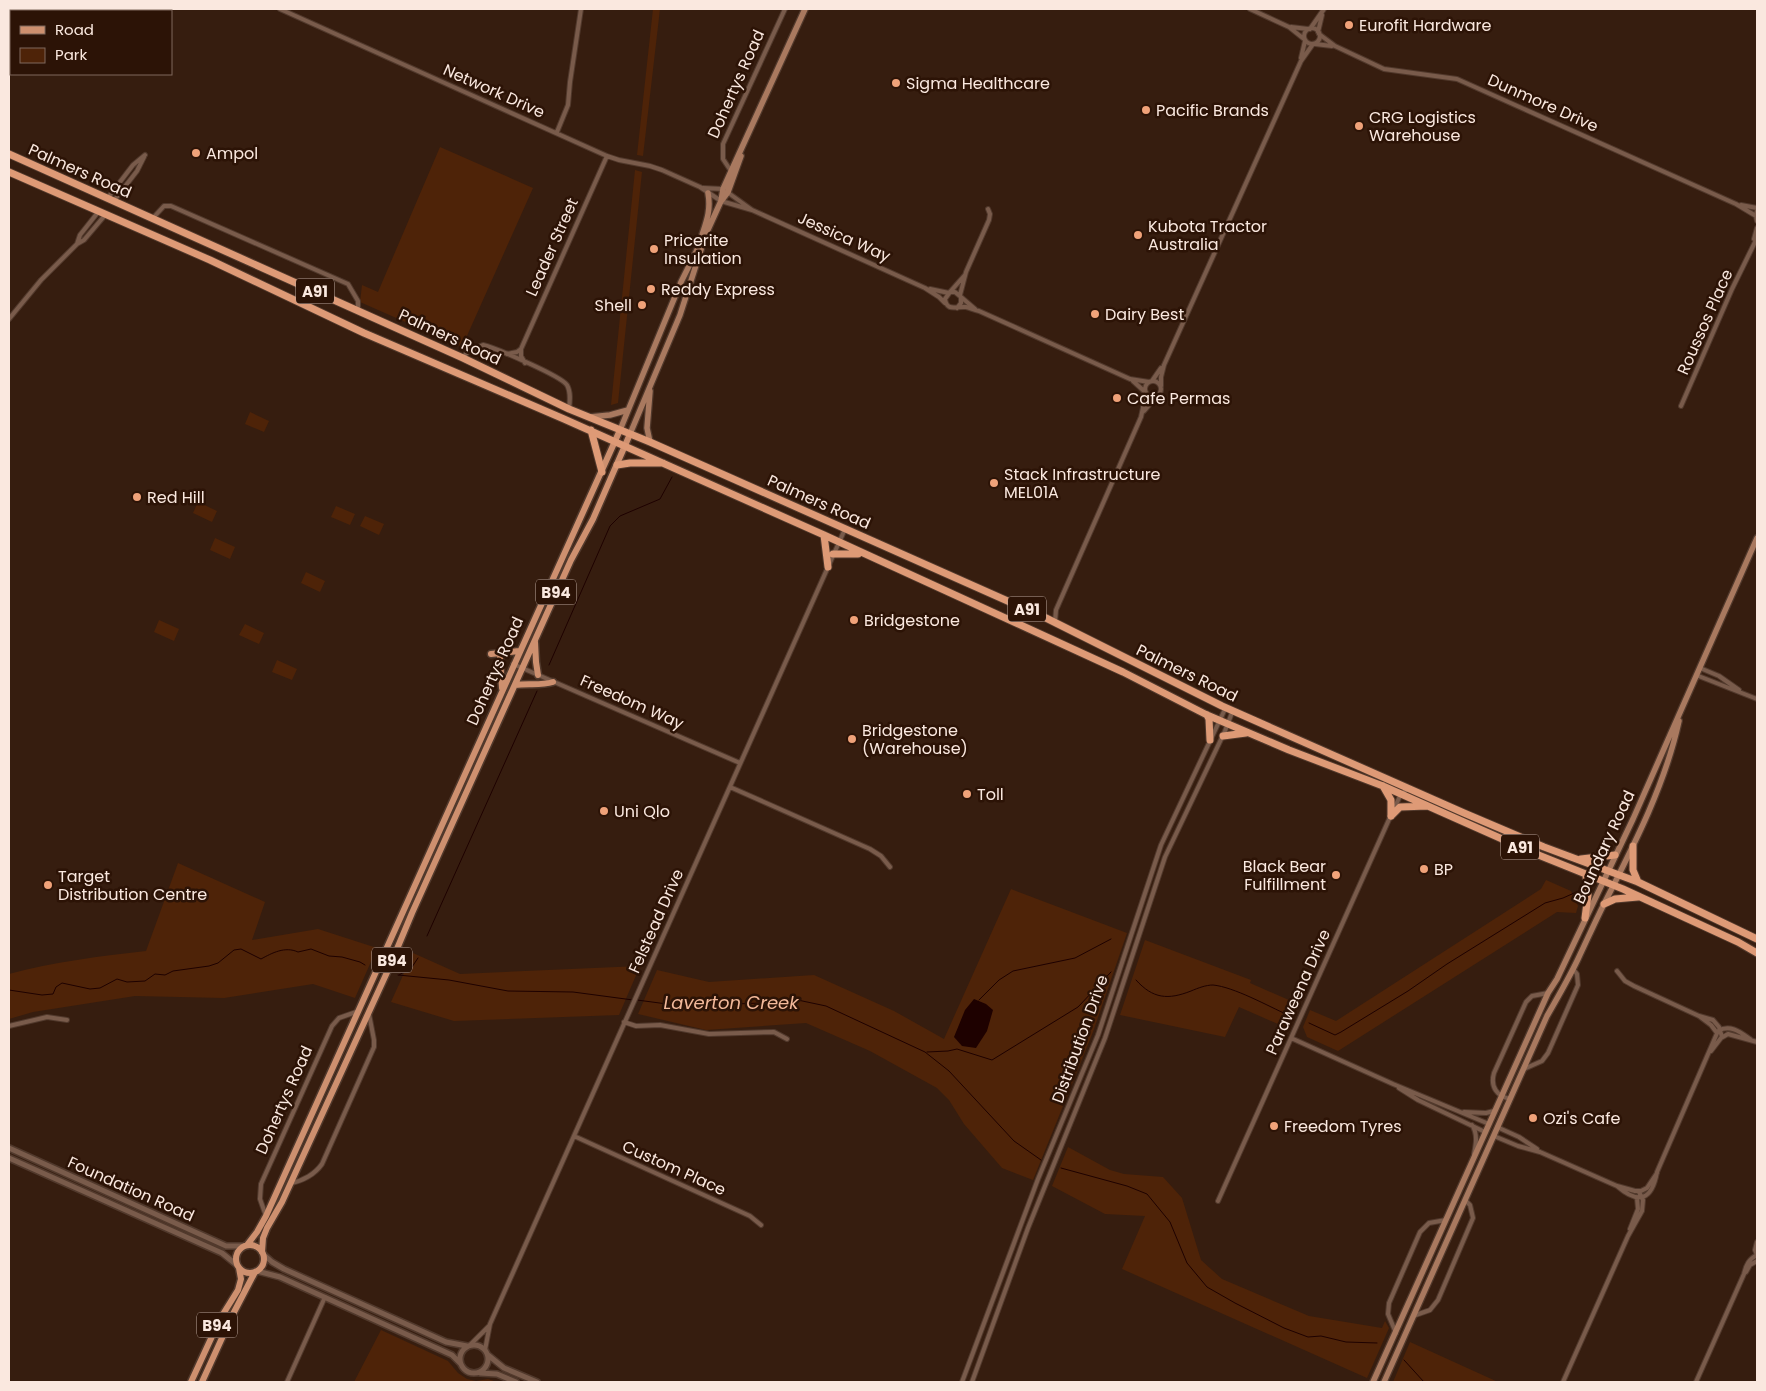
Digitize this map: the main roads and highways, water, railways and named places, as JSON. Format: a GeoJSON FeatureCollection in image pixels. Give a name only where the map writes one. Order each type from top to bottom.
{"type":"FeatureCollection","features":[{"type":"Feature","properties":{"kind":"highway","name":"Palmers Road"},"geometry":{"type":"LineString","coordinates":[[9,154],[358,310],[570,409],[650,442],[1046,618],[1229,709],[1464,813],[1619,874]]}},
{"type":"Feature","properties":{"kind":"highway","name":"Palmers Road"},"geometry":{"type":"LineString","coordinates":[[9,172],[210,260],[382,341],[591,430],[839,542],[1122,672],[1206,715],[1383,786],[1586,876],[1613,886]]}},
{"type":"Feature","properties":{"kind":"highway"},"geometry":{"type":"LineString","coordinates":[[102,212],[110,200]]}},
{"type":"Feature","properties":{"kind":"highway"},"geometry":{"type":"LineString","coordinates":[[591,430],[602,472]]}},
{"type":"Feature","properties":{"kind":"highway"},"geometry":{"type":"LineString","coordinates":[[617,465],[663,463]]}},
{"type":"Feature","properties":{"kind":"highway"},"geometry":{"type":"LineString","coordinates":[[824,536],[828,567]]}},
{"type":"Feature","properties":{"kind":"highway"},"geometry":{"type":"LineString","coordinates":[[834,554],[864,554]]}},
{"type":"Feature","properties":{"kind":"highway"},"geometry":{"type":"LineString","coordinates":[[1206,715],[1209,719],[1210,740]]}},
{"type":"Feature","properties":{"kind":"highway"},"geometry":{"type":"LineString","coordinates":[[1223,736],[1247,732]]}},
{"type":"Feature","properties":{"kind":"highway"},"geometry":{"type":"LineString","coordinates":[[1383,786],[1390,800],[1391,816],[1400,808],[1428,806]]}},
{"type":"Feature","properties":{"kind":"highway"},"geometry":{"type":"LineString","coordinates":[[1633,846],[1633,870],[1638,882]]}},
{"type":"Feature","properties":{"kind":"highway"},"geometry":{"type":"LineString","coordinates":[[1578,859],[1616,855]]}},
{"type":"Feature","properties":{"kind":"highway","name":"A91"},"geometry":{"type":"LineString","coordinates":[[1619,874],[1757,938]]}},
{"type":"Feature","properties":{"kind":"highway"},"geometry":{"type":"LineString","coordinates":[[1585,918],[1588,895],[1586,876]]}},
{"type":"Feature","properties":{"kind":"highway","name":"A91"},"geometry":{"type":"LineString","coordinates":[[1613,886],[1738,942],[1757,953]]}},
{"type":"Feature","properties":{"kind":"highway"},"geometry":{"type":"LineString","coordinates":[[1604,904],[1615,899],[1638,897]]}},
{"type":"Feature","properties":{"kind":"main road","name":"Dohertys Road"},"geometry":{"type":"LineString","coordinates":[[726,191],[731,171],[805,9]]}},
{"type":"Feature","properties":{"kind":"main road","name":"Dohertys Road"},"geometry":{"type":"LineString","coordinates":[[262,1253],[264,1234],[291,1182],[571,560],[593,519],[617,465],[680,315],[706,234],[726,191],[746,139]]}},
{"type":"Feature","properties":{"kind":"main road"},"geometry":{"type":"LineString","coordinates":[[698,246],[709,216],[710,203],[708,193]]}},
{"type":"Feature","properties":{"kind":"main road","name":"Dohertys Road"},"geometry":{"type":"LineString","coordinates":[[246,1246],[266,1216],[334,1063],[360,1010],[519,651],[602,472],[681,282],[698,246],[706,234]]}},
{"type":"Feature","properties":{"kind":"main road"},"geometry":{"type":"LineString","coordinates":[[650,442],[647,428],[651,384]]}},
{"type":"Feature","properties":{"kind":"main road"},"geometry":{"type":"LineString","coordinates":[[590,417],[610,415],[628,410]]}},
{"type":"Feature","properties":{"kind":"main road","name":"Boundary Road"},"geometry":{"type":"LineString","coordinates":[[1373,1382],[1548,993],[1557,979],[1658,763],[1757,538]]}},
{"type":"Feature","properties":{"kind":"main road"},"geometry":{"type":"LineString","coordinates":[[535,641],[538,675]]}},
{"type":"Feature","properties":{"kind":"main road"},"geometry":{"type":"LineString","coordinates":[[491,654],[519,651]]}},
{"type":"Feature","properties":{"kind":"main road"},"geometry":{"type":"LineString","coordinates":[[500,658],[502,689]]}},
{"type":"Feature","properties":{"kind":"main road"},"geometry":{"type":"LineString","coordinates":[[515,685],[528,683],[544,685],[553,682]]}},
{"type":"Feature","properties":{"kind":"main road","name":"Boundary Road"},"geometry":{"type":"LineString","coordinates":[[1384,1382],[1548,1016],[1573,969],[1650,808],[1675,737],[1680,712]]}},
{"type":"Feature","properties":{"kind":"main road"},"geometry":{"type":"LineString","coordinates":[[1658,763],[1665,755],[1668,757]]}},
{"type":"Feature","properties":{"kind":"main road"},"geometry":{"type":"LineString","coordinates":[[1557,979],[1566,970],[1573,969]]}},
{"type":"Feature","properties":{"kind":"main road"},"geometry":{"type":"LineString","coordinates":[[1489,1124],[1498,1127]]}},
{"type":"Feature","properties":{"kind":"main road"},"geometry":{"type":"LineString","coordinates":[[1485,1132],[1494,1136]]}},
{"type":"Feature","properties":{"kind":"main road"},"geometry":{"type":"LineString","coordinates":[[1452,1206],[1465,1200]]}},
{"type":"Feature","properties":{"kind":"main road"},"geometry":{"type":"LineString","coordinates":[[246,1246],[256,1246],[262,1253]]}},
{"type":"Feature","properties":{"kind":"main road","name":"B94"},"geometry":{"type":"LineString","coordinates":[[192,1382],[220,1320],[238,1290],[241,1279],[236,1255],[246,1246]]}},
{"type":"Feature","properties":{"kind":"main road","name":"B94"},"geometry":{"type":"LineString","coordinates":[[202,1382],[232,1316],[256,1271],[262,1265],[262,1253]]}},
{"type":"Feature","properties":{"kind":"main road"},"geometry":{"type":"LineString","coordinates":[[238,1267],[247,1273],[256,1271]]}},
{"type":"Feature","properties":{"kind":"waterway"},"geometry":{"type":"LineString","coordinates":[[549,665],[610,526],[620,516],[660,499],[672,477]]}},
{"type":"Feature","properties":{"kind":"waterway"},"geometry":{"type":"LineString","coordinates":[[427,936],[537,691]]}},
{"type":"Feature","properties":{"kind":"waterway"},"geometry":{"type":"LineString","coordinates":[[1309,1023],[1335,1035],[1408,991],[1447,964],[1545,903],[1581,890]]}},
{"type":"Feature","properties":{"kind":"waterway"},"geometry":{"type":"LineString","coordinates":[[979,1000],[999,980],[1013,971],[1075,958],[1111,939]]}},
{"type":"Feature","properties":{"kind":"waterway","name":"Laverton Creek"},"geometry":{"type":"LineString","coordinates":[[9,990],[42,995],[53,994],[56,987],[62,983],[90,989],[100,988],[117,979],[127,982],[145,981],[155,974],[165,975],[173,971],[209,966],[218,963],[234,950],[241,949],[261,959],[283,950],[298,952],[311,949],[329,956],[342,957],[365,965]]}},
{"type":"Feature","properties":{"kind":"waterway"},"geometry":{"type":"LineString","coordinates":[[399,975],[412,967],[418,958]]}},
{"type":"Feature","properties":{"kind":"waterway"},"geometry":{"type":"LineString","coordinates":[[927,1052],[957,1049],[992,1060],[1078,1007],[1111,972]]}},
{"type":"Feature","properties":{"kind":"waterway","name":"Laverton Creek"},"geometry":{"type":"LineString","coordinates":[[398,975],[449,980],[508,991],[573,992],[633,1000]]}},
{"type":"Feature","properties":{"kind":"waterway"},"geometry":{"type":"LineString","coordinates":[[1136,980],[1149,991],[1161,996],[1175,996],[1208,986],[1221,986],[1241,993],[1288,1015]]}},
{"type":"Feature","properties":{"kind":"waterway","name":"Laverton Creek"},"geometry":{"type":"LineString","coordinates":[[637,1000],[682,1006],[761,1003],[793,999],[826,1006],[925,1052],[949,1071],[1014,1141],[1041,1160]]}},
{"type":"Feature","properties":{"kind":"waterway","name":"Laverton Creek"},"geometry":{"type":"LineString","coordinates":[[1061,1168],[1127,1186],[1147,1194],[1170,1222],[1187,1263],[1207,1287],[1235,1303],[1284,1328],[1308,1337],[1321,1336],[1346,1342],[1377,1343]]}},
{"type":"Feature","properties":{"kind":"waterway","name":"Laverton Creek"},"geometry":{"type":"LineString","coordinates":[[1404,1360],[1424,1382]]}},
{"type":"Feature","properties":{"kind":"place","name":"Eurofit Hardware"},"geometry":{"type":"Point","coordinates":[1349,25]}},
{"type":"Feature","properties":{"kind":"place","name":"Sigma Healthcare"},"geometry":{"type":"Point","coordinates":[896,83]}},
{"type":"Feature","properties":{"kind":"place","name":"Pacific Brands"},"geometry":{"type":"Point","coordinates":[1146,110]}},
{"type":"Feature","properties":{"kind":"place","name":"CRG Logistics Warehouse"},"geometry":{"type":"Point","coordinates":[1359,126]}},
{"type":"Feature","properties":{"kind":"place","name":"Ampol"},"geometry":{"type":"Point","coordinates":[196,153]}},
{"type":"Feature","properties":{"kind":"place","name":"Kubota Tractor Australia"},"geometry":{"type":"Point","coordinates":[1138,235]}},
{"type":"Feature","properties":{"kind":"place","name":"Pricerite Insulation"},"geometry":{"type":"Point","coordinates":[654,249]}},
{"type":"Feature","properties":{"kind":"place","name":"Reddy Express"},"geometry":{"type":"Point","coordinates":[651,289]}},
{"type":"Feature","properties":{"kind":"place","name":"Shell"},"geometry":{"type":"Point","coordinates":[642,305]}},
{"type":"Feature","properties":{"kind":"place","name":"Dairy Best"},"geometry":{"type":"Point","coordinates":[1095,314]}},
{"type":"Feature","properties":{"kind":"place","name":"Cafe Permas"},"geometry":{"type":"Point","coordinates":[1117,398]}},
{"type":"Feature","properties":{"kind":"place","name":"Stack Infrastructure MEL01A"},"geometry":{"type":"Point","coordinates":[994,483]}},
{"type":"Feature","properties":{"kind":"place","name":"Red Hill"},"geometry":{"type":"Point","coordinates":[137,497]}},
{"type":"Feature","properties":{"kind":"place","name":"Bridgestone"},"geometry":{"type":"Point","coordinates":[854,620]}},
{"type":"Feature","properties":{"kind":"place","name":"Bridgestone (Warehouse)"},"geometry":{"type":"Point","coordinates":[852,739]}},
{"type":"Feature","properties":{"kind":"place","name":"Toll"},"geometry":{"type":"Point","coordinates":[967,794]}},
{"type":"Feature","properties":{"kind":"place","name":"Uni Qlo"},"geometry":{"type":"Point","coordinates":[604,811]}},
{"type":"Feature","properties":{"kind":"place","name":"BP"},"geometry":{"type":"Point","coordinates":[1424,869]}},
{"type":"Feature","properties":{"kind":"place","name":"Black Bear Fulfillment"},"geometry":{"type":"Point","coordinates":[1336,875]}},
{"type":"Feature","properties":{"kind":"place","name":"Target Distribution Centre"},"geometry":{"type":"Point","coordinates":[48,885]}},
{"type":"Feature","properties":{"kind":"place","name":"Ozi's Cafe"},"geometry":{"type":"Point","coordinates":[1533,1118]}},
{"type":"Feature","properties":{"kind":"place","name":"Freedom Tyres"},"geometry":{"type":"Point","coordinates":[1274,1126]}}]}
